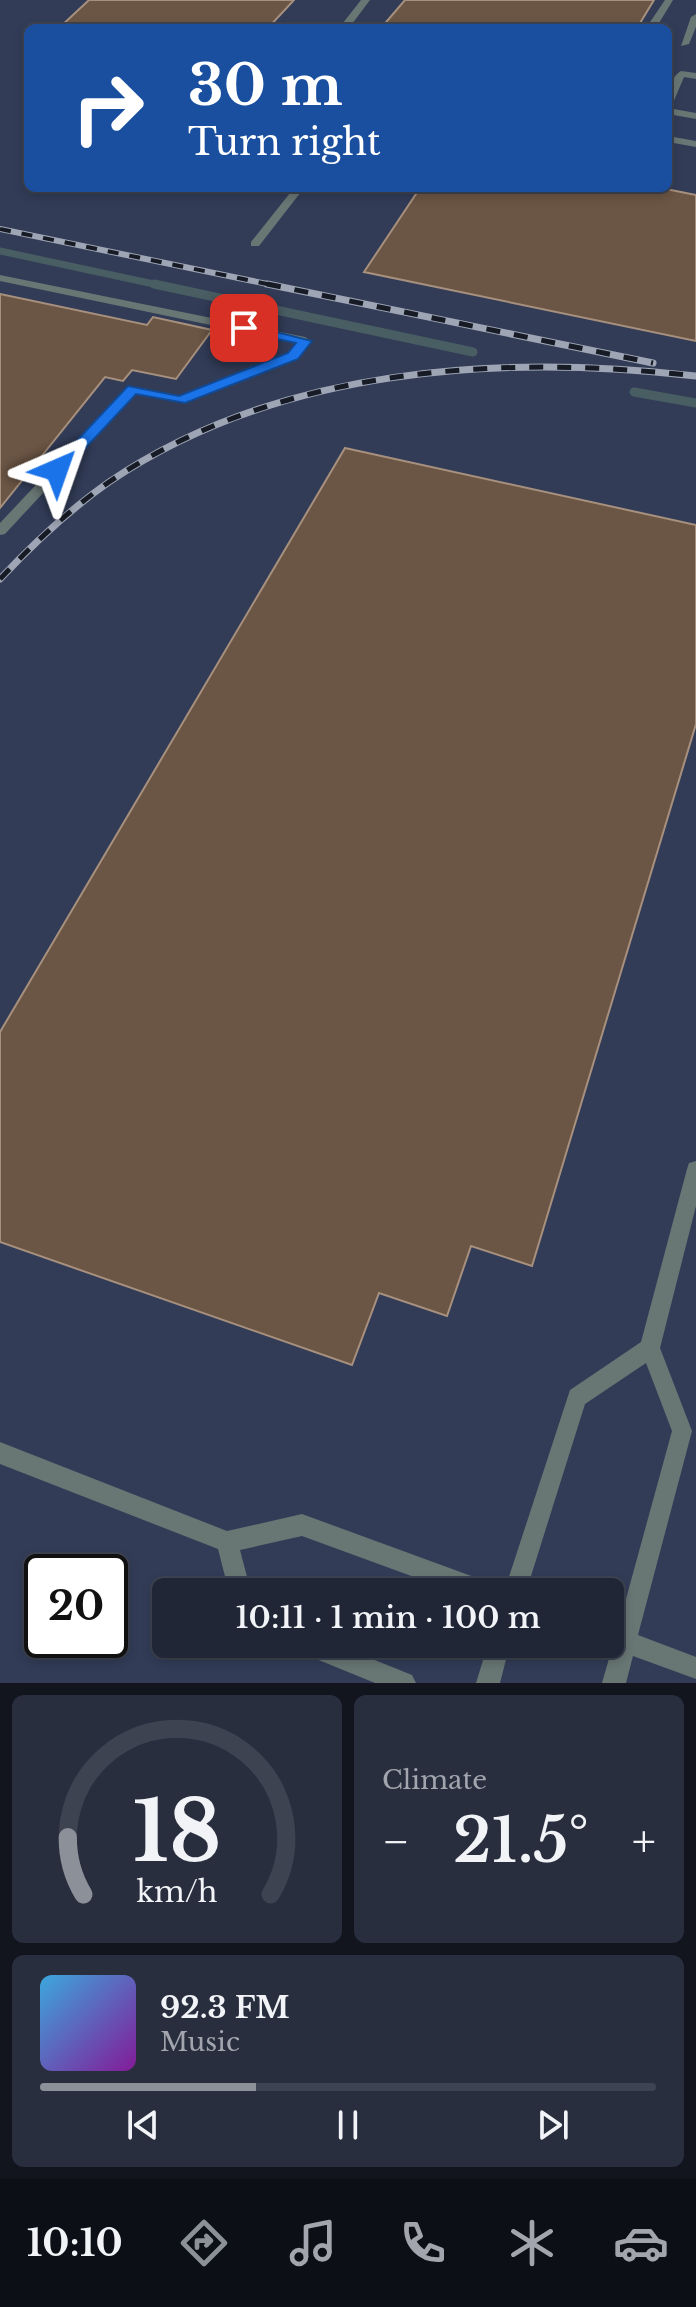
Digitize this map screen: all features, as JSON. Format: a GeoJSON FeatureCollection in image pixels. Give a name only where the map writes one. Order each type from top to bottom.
{"type":"FeatureCollection","features":[{"type":"Feature","properties":{"kind":"street"},"geometry":{"type":"LineString","coordinates":[[347,24],[366,0]]}},
{"type":"Feature","properties":{"kind":"street"},"geometry":{"type":"LineString","coordinates":[[654,24],[669,0]]}},
{"type":"Feature","properties":{"kind":"street"},"geometry":{"type":"LineString","coordinates":[[684,44],[696,17]]}},
{"type":"Feature","properties":{"kind":"street"},"geometry":{"type":"LineString","coordinates":[[672,94],[681,74],[696,76]]}},
{"type":"Feature","properties":{"kind":"street"},"geometry":{"type":"LineString","coordinates":[[672,112],[696,116]]}},
{"type":"Feature","properties":{"kind":"street"},"geometry":{"type":"LineString","coordinates":[[672,140],[696,144]]}},
{"type":"Feature","properties":{"kind":"street"},"geometry":{"type":"LineString","coordinates":[[255,244],[296,192]]}},
{"type":"Feature","properties":{"kind":"street"},"geometry":{"type":"LineString","coordinates":[[0,278],[305,341],[293,356],[180,400],[133,389],[0,531]]}},
{"type":"Feature","properties":{"kind":"street"},"geometry":{"type":"LineString","coordinates":[[624,1617],[682,1431],[650,1348],[696,1169]]}},
{"type":"Feature","properties":{"kind":"street"},"geometry":{"type":"LineString","coordinates":[[519,1578],[577,1397],[650,1348]]}},
{"type":"Feature","properties":{"kind":"street"},"geometry":{"type":"LineString","coordinates":[[0,1453],[227,1542],[302,1525],[447,1578]]}},
{"type":"Feature","properties":{"kind":"street"},"geometry":{"type":"LineString","coordinates":[[227,1542],[236,1578]]}},
{"type":"Feature","properties":{"kind":"street"},"geometry":{"type":"LineString","coordinates":[[624,1642],[696,1668]]}},
{"type":"Feature","properties":{"kind":"street"},"geometry":{"type":"LineString","coordinates":[[342,1658],[404,1683]]}},
{"type":"Feature","properties":{"kind":"street"},"geometry":{"type":"LineString","coordinates":[[488,1683],[495,1658]]}},
{"type":"Feature","properties":{"kind":"street"},"geometry":{"type":"LineString","coordinates":[[614,1683],[616,1658]]}},
{"type":"Feature","properties":{"kind":"shaded area"},"geometry":{"type":"Polygon","coordinates":[[[0,0],[696,0],[696,1683],[0,1683],[0,0]]]}},
{"type":"Feature","properties":{"kind":"building"},"geometry":{"type":"Polygon","coordinates":[[[89,0],[294,0],[272,24],[63,24],[89,0]]]}},
{"type":"Feature","properties":{"kind":"building"},"geometry":{"type":"Polygon","coordinates":[[[405,0],[654,0],[639,24],[384,24],[405,0]]]}},
{"type":"Feature","properties":{"kind":"building"},"geometry":{"type":"Polygon","coordinates":[[[672,190],[696,195],[696,341],[364,272],[417,192],[672,190]]]}},
{"type":"Feature","properties":{"kind":"building"},"geometry":{"type":"Polygon","coordinates":[[[0,294],[147,325],[153,317],[212,330],[176,379],[132,370],[123,381],[105,377],[0,508],[0,294]]]}},
{"type":"Feature","properties":{"kind":"building"},"geometry":{"type":"Polygon","coordinates":[[[345,448],[696,525],[696,724],[532,1266],[471,1246],[447,1316],[379,1293],[352,1365],[0,1242],[0,1032],[345,448]]]}},
{"type":"Feature","properties":{"kind":"waterway"},"geometry":{"type":"LineString","coordinates":[[0,251],[163,286]]}},
{"type":"Feature","properties":{"kind":"waterway"},"geometry":{"type":"LineString","coordinates":[[154,284],[473,352]]}},
{"type":"Feature","properties":{"kind":"waterway"},"geometry":{"type":"LineString","coordinates":[[634,392],[696,403]]}},
{"type":"Feature","properties":{"kind":"railway"},"geometry":{"type":"LineString","coordinates":[[0,229],[277,286]]}},
{"type":"Feature","properties":{"kind":"railway"},"geometry":{"type":"LineString","coordinates":[[267,284],[653,363]]}},
{"type":"Feature","properties":{"kind":"railway"},"geometry":{"type":"LineString","coordinates":[[0,579],[52,528],[109,482],[175,444],[245,414],[317,392],[392,378],[469,370],[545,367],[696,376]]}},
{"type":"Feature","properties":{"kind":"route"},"geometry":{"type":"LineString","coordinates":[[57,470],[133,389],[180,400],[293,356],[305,341],[244,328]]}}]}
